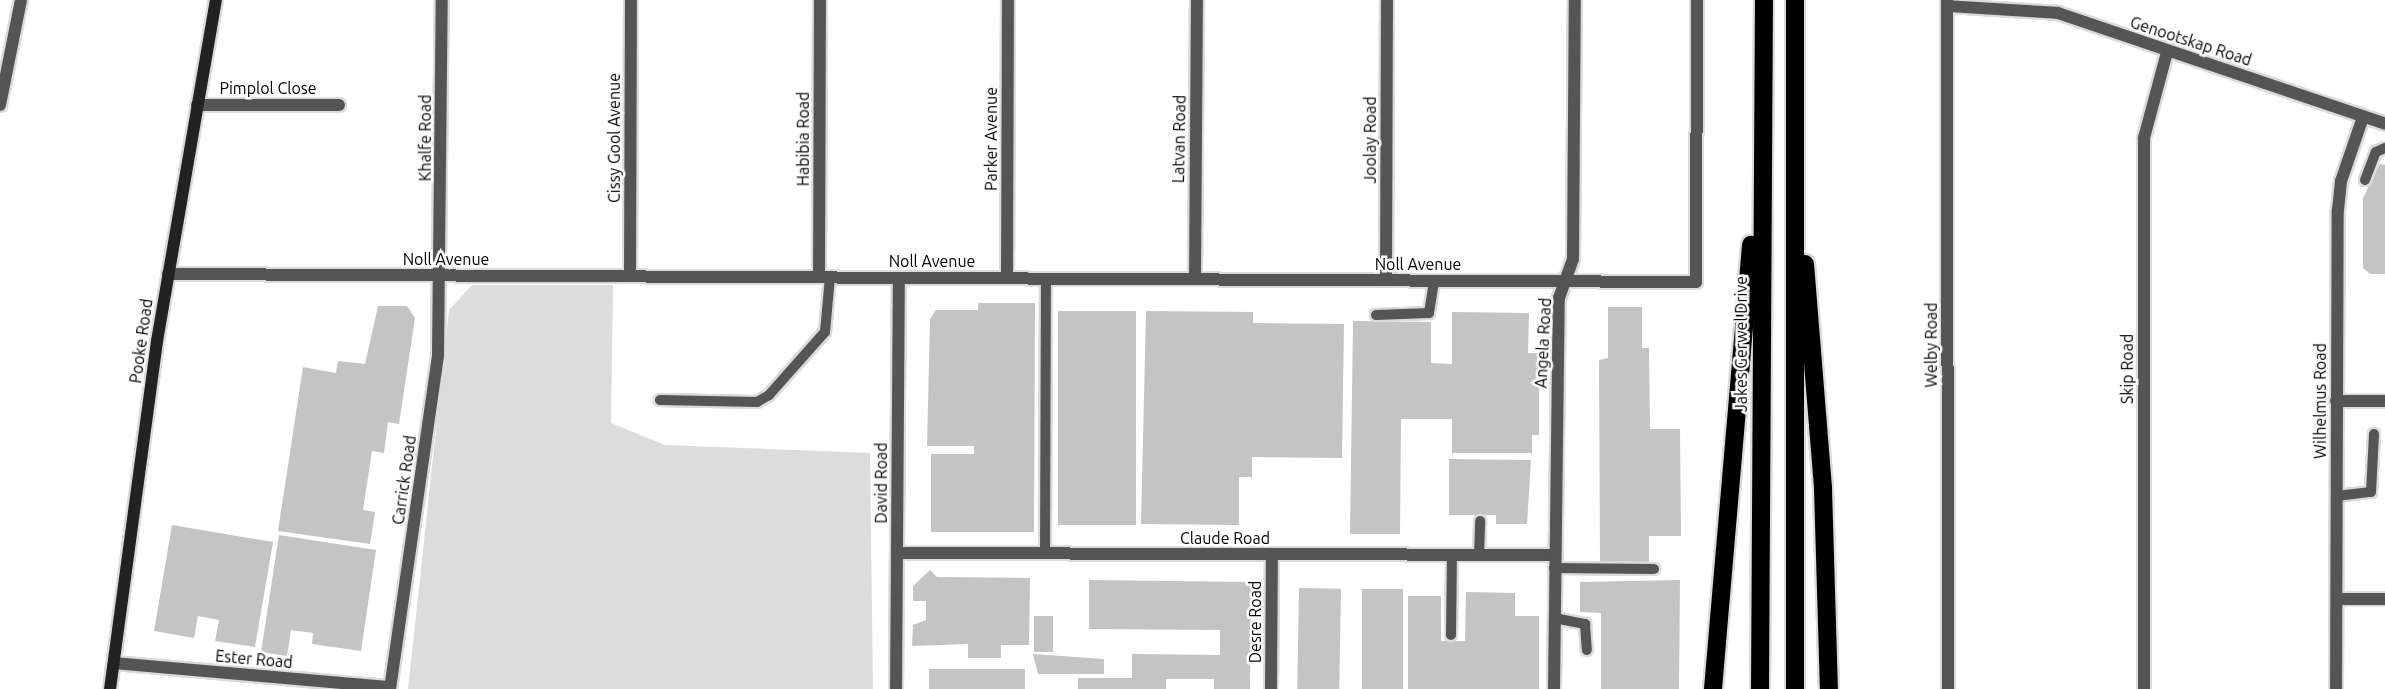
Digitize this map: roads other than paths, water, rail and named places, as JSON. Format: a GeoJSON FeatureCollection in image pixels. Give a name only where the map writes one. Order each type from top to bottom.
{"type":"FeatureCollection","features":[{"type":"Feature","properties":{"kind":"highway","name":"Jakes Gerwel Drive"},"geometry":{"type":"LineString","coordinates":[[1760,689],[1760,153],[1764,0]]}},
{"type":"Feature","properties":{"kind":"highway"},"geometry":{"type":"LineString","coordinates":[[1795,0],[1795,689]]}},
{"type":"Feature","properties":{"kind":"highway"},"geometry":{"type":"LineString","coordinates":[[1795,149],[1823,489],[1829,689]]}},
{"type":"Feature","properties":{"kind":"highway"},"geometry":{"type":"LineString","coordinates":[[1713,689],[1726,486],[1760,153]]}},
{"type":"Feature","properties":{"kind":"street"},"geometry":{"type":"LineString","coordinates":[[0,105],[21,0]]}},
{"type":"Feature","properties":{"kind":"street","name":"Pooke Road"},"geometry":{"type":"LineString","coordinates":[[110,689],[168,274],[216,0]]}},
{"type":"Feature","properties":{"kind":"street","name":"Khalfe Road"},"geometry":{"type":"LineString","coordinates":[[441,276],[442,0]]}},
{"type":"Feature","properties":{"kind":"street","name":"Cissy Gool Avenue"},"geometry":{"type":"LineString","coordinates":[[630,276],[631,0]]}},
{"type":"Feature","properties":{"kind":"street","name":"Habibia Road"},"geometry":{"type":"LineString","coordinates":[[820,0],[825,277]]}},
{"type":"Feature","properties":{"kind":"street","name":"Parker Avenue"},"geometry":{"type":"LineString","coordinates":[[1007,278],[1008,0]]}},
{"type":"Feature","properties":{"kind":"street","name":"Latvan Road"},"geometry":{"type":"LineString","coordinates":[[1195,279],[1197,0]]}},
{"type":"Feature","properties":{"kind":"street","name":"Joolay Road"},"geometry":{"type":"LineString","coordinates":[[1386,280],[1387,0]]}},
{"type":"Feature","properties":{"kind":"street","name":"Angela Road"},"geometry":{"type":"LineString","coordinates":[[1554,689],[1558,298],[1573,259],[1575,0]]}},
{"type":"Feature","properties":{"kind":"street","name":"Noll Avenue"},"geometry":{"type":"LineString","coordinates":[[168,274],[1696,282],[1697,0]]}},
{"type":"Feature","properties":{"kind":"street","name":"Genootskap Road"},"geometry":{"type":"LineString","coordinates":[[1947,3],[2044,10],[2385,124]]}},
{"type":"Feature","properties":{"kind":"street","name":"Welby Road"},"geometry":{"type":"LineString","coordinates":[[1947,3],[1948,689]]}},
{"type":"Feature","properties":{"kind":"street","name":"Skip Road"},"geometry":{"type":"LineString","coordinates":[[2144,689],[2144,138],[2167,52]]}},
{"type":"Feature","properties":{"kind":"street","name":"Pimplol Close"},"geometry":{"type":"LineString","coordinates":[[197,105],[339,105]]}},
{"type":"Feature","properties":{"kind":"street","name":"Wilhelmus Road"},"geometry":{"type":"LineString","coordinates":[[2336,689],[2338,195],[2364,117]]}},
{"type":"Feature","properties":{"kind":"street","name":"Carrick Road"},"geometry":{"type":"LineString","coordinates":[[390,688],[436,375],[441,276]]}},
{"type":"Feature","properties":{"kind":"street","name":"David Road"},"geometry":{"type":"LineString","coordinates":[[896,689],[899,278]]}},
{"type":"Feature","properties":{"kind":"street"},"geometry":{"type":"LineString","coordinates":[[2337,401],[2385,401]]}},
{"type":"Feature","properties":{"kind":"street","name":"Claude Road"},"geometry":{"type":"LineString","coordinates":[[897,553],[1554,555]]}},
{"type":"Feature","properties":{"kind":"street","name":"Desre Road"},"geometry":{"type":"LineString","coordinates":[[1271,689],[1272,554]]}},
{"type":"Feature","properties":{"kind":"street"},"geometry":{"type":"LineString","coordinates":[[2337,599],[2385,599]]}},
{"type":"Feature","properties":{"kind":"street","name":"Ester Road"},"geometry":{"type":"LineString","coordinates":[[114,663],[390,688]]}},
{"type":"Feature","properties":{"kind":"lane"},"geometry":{"type":"LineString","coordinates":[[2365,180],[2376,152],[2385,148]]}},
{"type":"Feature","properties":{"kind":"lane"},"geometry":{"type":"LineString","coordinates":[[660,400],[758,402],[769,395],[825,332],[825,277]]}},
{"type":"Feature","properties":{"kind":"lane"},"geometry":{"type":"LineString","coordinates":[[1045,554],[1046,278]]}},
{"type":"Feature","properties":{"kind":"lane"},"geometry":{"type":"LineString","coordinates":[[1376,315],[1429,313],[1434,280]]}},
{"type":"Feature","properties":{"kind":"lane"},"geometry":{"type":"LineString","coordinates":[[2337,496],[2371,492],[2374,434]]}},
{"type":"Feature","properties":{"kind":"lane"},"geometry":{"type":"LineString","coordinates":[[1479,555],[1480,521]]}},
{"type":"Feature","properties":{"kind":"lane"},"geometry":{"type":"LineString","coordinates":[[1451,635],[1452,555]]}},
{"type":"Feature","properties":{"kind":"lane"},"geometry":{"type":"LineString","coordinates":[[1554,568],[1654,569]]}},
{"type":"Feature","properties":{"kind":"lane"},"geometry":{"type":"LineString","coordinates":[[1554,618],[1585,624],[1587,650]]}}]}
